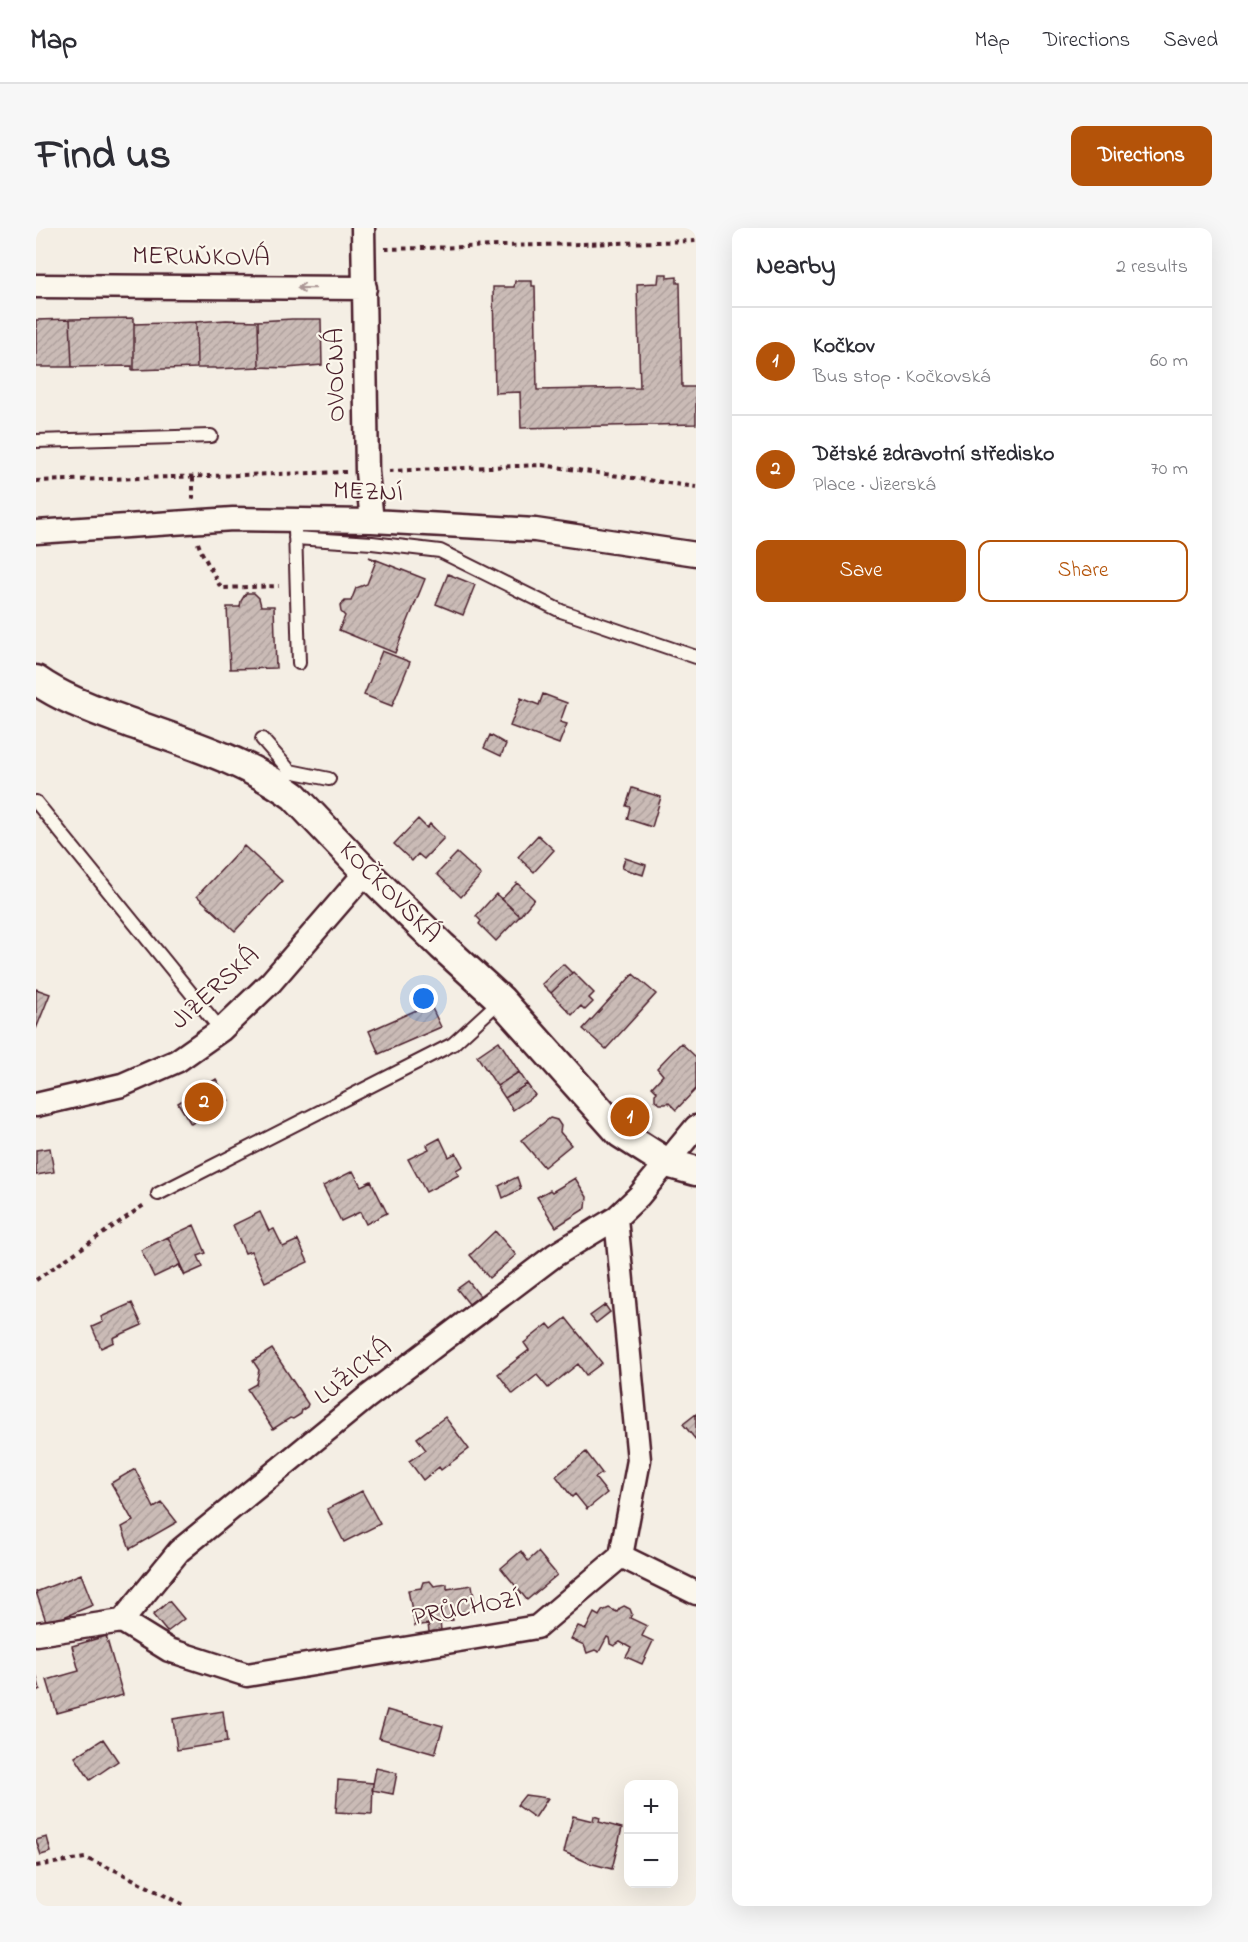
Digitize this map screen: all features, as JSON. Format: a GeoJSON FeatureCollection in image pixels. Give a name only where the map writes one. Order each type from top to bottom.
{"type":"FeatureCollection","features":[{"type":"Feature","properties":{"kind":"street","name":"OVOCNÁ"},"geometry":{"type":"LineString","coordinates":[[364,239],[367,472],[372,521]]}},
{"type":"Feature","properties":{"kind":"street","name":"MERUŇKOVÁ"},"geometry":{"type":"LineString","coordinates":[[36,286],[365,288]]}},
{"type":"Feature","properties":{"kind":"street","name":"MEZNÍ"},"geometry":{"type":"LineString","coordinates":[[36,532],[233,519],[295,529],[372,521],[535,530],[696,554]]}},
{"type":"Feature","properties":{"kind":"street","name":"KOČKOVSKÁ"},"geometry":{"type":"LineString","coordinates":[[36,680],[82,705],[286,779],[294,796],[366,872],[501,1000],[620,1132],[667,1163],[696,1171]]}},
{"type":"Feature","properties":{"kind":"street","name":"JIZERSKÁ"},"geometry":{"type":"LineString","coordinates":[[36,1105],[122,1085],[177,1062],[220,1030],[271,981],[366,872]]}},
{"type":"Feature","properties":{"kind":"street","name":"LUŽICKÁ"},"geometry":{"type":"LineString","coordinates":[[123,1621],[179,1551],[366,1398],[555,1255],[616,1218],[639,1196],[696,1127]]}},
{"type":"Feature","properties":{"kind":"street"},"geometry":{"type":"LineString","coordinates":[[616,1218],[639,1460],[621,1556],[696,1593]]}},
{"type":"Feature","properties":{"kind":"street","name":"PRŮCHOZÍ"},"geometry":{"type":"LineString","coordinates":[[123,1621],[170,1650],[247,1675],[537,1626],[621,1556]]}},
{"type":"Feature","properties":{"kind":"street"},"geometry":{"type":"LineString","coordinates":[[36,1634],[123,1621]]}},
{"type":"Feature","properties":{"kind":"lane"},"geometry":{"type":"LineString","coordinates":[[36,441],[211,436]]}},
{"type":"Feature","properties":{"kind":"lane"},"geometry":{"type":"LineString","coordinates":[[299,663],[295,529],[372,543],[440,551],[561,611],[696,657]]}},
{"type":"Feature","properties":{"kind":"lane"},"geometry":{"type":"LineString","coordinates":[[262,739],[286,779],[329,779]]}},
{"type":"Feature","properties":{"kind":"lane"},"geometry":{"type":"LineString","coordinates":[[36,802],[220,1030]]}},
{"type":"Feature","properties":{"kind":"lane"},"geometry":{"type":"LineString","coordinates":[[158,1194],[453,1044],[501,1000]]}},
{"type":"Feature","properties":{"kind":"path"},"geometry":{"type":"LineString","coordinates":[[364,239],[696,241]]}},
{"type":"Feature","properties":{"kind":"path"},"geometry":{"type":"LineString","coordinates":[[193,477],[193,521],[201,551],[221,588],[297,586]]}},
{"type":"Feature","properties":{"kind":"path"},"geometry":{"type":"LineString","coordinates":[[36,1280],[158,1194]]}},
{"type":"Feature","properties":{"kind":"path"},"geometry":{"type":"LineString","coordinates":[[36,1866],[85,1858],[117,1871],[185,1906]]}},
{"type":"Feature","properties":{"kind":"building"},"geometry":{"type":"Polygon","coordinates":[[[659,274],[667,274],[667,278],[677,277],[677,283],[680,283],[682,387],[696,387],[696,424],[521,428],[520,392],[495,393],[493,287],[514,287],[515,281],[532,281],[532,286],[535,286],[537,390],[640,388],[637,284],[658,283],[659,274]]]}},
{"type":"Feature","properties":{"kind":"building"},"geometry":{"type":"Polygon","coordinates":[[[134,318],[134,370],[132,366],[72,367],[70,319],[134,318]]]}},
{"type":"Feature","properties":{"kind":"building"},"geometry":{"type":"Polygon","coordinates":[[[70,319],[72,367],[36,367],[36,320],[70,319]]]}},
{"type":"Feature","properties":{"kind":"building"},"geometry":{"type":"Polygon","coordinates":[[[321,319],[322,365],[287,368],[259,367],[258,321],[321,319]]]}},
{"type":"Feature","properties":{"kind":"building"},"geometry":{"type":"Polygon","coordinates":[[[258,321],[259,367],[197,368],[196,322],[258,321]]]}},
{"type":"Feature","properties":{"kind":"building"},"geometry":{"type":"Polygon","coordinates":[[[196,322],[197,368],[134,370],[134,324],[196,322]]]}},
{"type":"Feature","properties":{"kind":"building"},"geometry":{"type":"Polygon","coordinates":[[[369,557],[425,579],[395,653],[339,630],[345,616],[340,606],[345,601],[351,601],[356,588],[367,584],[376,561],[369,557]]]}},
{"type":"Feature","properties":{"kind":"building"},"geometry":{"type":"Polygon","coordinates":[[[448,574],[475,585],[463,615],[436,604],[448,574]]]}},
{"type":"Feature","properties":{"kind":"building"},"geometry":{"type":"Polygon","coordinates":[[[246,593],[254,593],[259,598],[261,606],[274,606],[276,668],[230,669],[227,607],[240,607],[246,593]]]}},
{"type":"Feature","properties":{"kind":"building"},"geometry":{"type":"Polygon","coordinates":[[[382,651],[410,662],[392,706],[364,695],[382,651]]]}},
{"type":"Feature","properties":{"kind":"building"},"geometry":{"type":"Polygon","coordinates":[[[543,694],[567,703],[560,722],[567,724],[559,744],[510,726],[521,698],[539,705],[543,694]]]}},
{"type":"Feature","properties":{"kind":"building"},"geometry":{"type":"Polygon","coordinates":[[[490,735],[506,744],[501,756],[484,748],[490,735]]]}},
{"type":"Feature","properties":{"kind":"building"},"geometry":{"type":"Polygon","coordinates":[[[632,788],[661,797],[652,827],[627,819],[630,807],[626,806],[632,788]]]}},
{"type":"Feature","properties":{"kind":"building"},"geometry":{"type":"Polygon","coordinates":[[[418,819],[427,828],[430,824],[444,838],[424,859],[418,854],[412,861],[394,844],[418,819]]]}},
{"type":"Feature","properties":{"kind":"building"},"geometry":{"type":"Polygon","coordinates":[[[538,835],[554,850],[534,872],[518,857],[538,835]]]}},
{"type":"Feature","properties":{"kind":"building"},"geometry":{"type":"Polygon","coordinates":[[[244,846],[282,881],[235,931],[197,896],[244,846]]]}},
{"type":"Feature","properties":{"kind":"building"},"geometry":{"type":"Polygon","coordinates":[[[457,853],[481,875],[461,897],[437,874],[457,853]]]}},
{"type":"Feature","properties":{"kind":"building"},"geometry":{"type":"Polygon","coordinates":[[[625,858],[646,865],[643,875],[622,868],[625,858]]]}},
{"type":"Feature","properties":{"kind":"building"},"geometry":{"type":"Polygon","coordinates":[[[517,883],[534,899],[520,916],[502,899],[517,883]]]}},
{"type":"Feature","properties":{"kind":"building"},"geometry":{"type":"Polygon","coordinates":[[[496,894],[520,916],[496,941],[479,924],[481,921],[476,916],[496,894]]]}},
{"type":"Feature","properties":{"kind":"building"},"geometry":{"type":"Polygon","coordinates":[[[563,964],[572,973],[551,993],[542,984],[563,964]]]}},
{"type":"Feature","properties":{"kind":"building"},"geometry":{"type":"Polygon","coordinates":[[[573,972],[594,993],[589,998],[593,1002],[585,1010],[581,1006],[572,1015],[551,993],[573,972]]]}},
{"type":"Feature","properties":{"kind":"building"},"geometry":{"type":"Polygon","coordinates":[[[633,974],[656,994],[606,1049],[583,1029],[633,974]]]}},
{"type":"Feature","properties":{"kind":"building"},"geometry":{"type":"Polygon","coordinates":[[[36,989],[50,994],[36,1029],[36,989]]]}},
{"type":"Feature","properties":{"kind":"building"},"geometry":{"type":"Polygon","coordinates":[[[430,1004],[441,1027],[379,1054],[369,1031],[430,1004]]]}},
{"type":"Feature","properties":{"kind":"building"},"geometry":{"type":"Polygon","coordinates":[[[499,1041],[519,1072],[497,1086],[477,1056],[499,1041]]]}},
{"type":"Feature","properties":{"kind":"building"},"geometry":{"type":"Polygon","coordinates":[[[681,1043],[696,1057],[696,1089],[676,1110],[668,1102],[660,1104],[655,1100],[657,1092],[652,1087],[663,1075],[657,1068],[681,1043]]]}},
{"type":"Feature","properties":{"kind":"building"},"geometry":{"type":"Polygon","coordinates":[[[519,1072],[527,1084],[505,1098],[497,1086],[519,1072]]]}},
{"type":"Feature","properties":{"kind":"building"},"geometry":{"type":"Polygon","coordinates":[[[216,1079],[229,1101],[191,1124],[178,1103],[216,1079]]]}},
{"type":"Feature","properties":{"kind":"building"},"geometry":{"type":"Polygon","coordinates":[[[527,1084],[535,1095],[513,1110],[505,1098],[527,1084]]]}},
{"type":"Feature","properties":{"kind":"building"},"geometry":{"type":"Polygon","coordinates":[[[550,1118],[557,1120],[561,1126],[560,1132],[571,1145],[544,1167],[521,1140],[550,1118]]]}},
{"type":"Feature","properties":{"kind":"building"},"geometry":{"type":"Polygon","coordinates":[[[440,1138],[449,1157],[456,1153],[463,1166],[456,1170],[459,1175],[426,1192],[408,1159],[429,1149],[427,1145],[440,1138]]]}},
{"type":"Feature","properties":{"kind":"building"},"geometry":{"type":"Polygon","coordinates":[[[50,1148],[54,1172],[36,1175],[36,1150],[50,1148]]]}},
{"type":"Feature","properties":{"kind":"building"},"geometry":{"type":"Polygon","coordinates":[[[353,1171],[361,1186],[371,1181],[387,1213],[366,1224],[360,1212],[341,1221],[323,1186],[353,1171]]]}},
{"type":"Feature","properties":{"kind":"building"},"geometry":{"type":"Polygon","coordinates":[[[517,1177],[521,1189],[503,1198],[499,1186],[517,1177]]]}},
{"type":"Feature","properties":{"kind":"building"},"geometry":{"type":"Polygon","coordinates":[[[575,1178],[587,1197],[586,1208],[556,1227],[537,1197],[550,1190],[552,1192],[575,1178]]]}},
{"type":"Feature","properties":{"kind":"building"},"geometry":{"type":"Polygon","coordinates":[[[260,1212],[269,1231],[274,1229],[283,1247],[298,1240],[308,1262],[265,1282],[251,1251],[245,1253],[233,1225],[260,1212]]]}},
{"type":"Feature","properties":{"kind":"building"},"geometry":{"type":"Polygon","coordinates":[[[194,1225],[206,1253],[198,1256],[203,1267],[185,1275],[168,1237],[194,1225]]]}},
{"type":"Feature","properties":{"kind":"building"},"geometry":{"type":"Polygon","coordinates":[[[495,1231],[516,1255],[489,1278],[470,1255],[495,1231]]]}},
{"type":"Feature","properties":{"kind":"building"},"geometry":{"type":"Polygon","coordinates":[[[168,1237],[185,1275],[179,1265],[154,1277],[141,1250],[168,1237]]]}},
{"type":"Feature","properties":{"kind":"building"},"geometry":{"type":"Polygon","coordinates":[[[468,1281],[480,1296],[469,1304],[457,1289],[468,1281]]]}},
{"type":"Feature","properties":{"kind":"building"},"geometry":{"type":"Polygon","coordinates":[[[132,1303],[142,1325],[113,1338],[114,1342],[101,1348],[92,1327],[103,1322],[101,1317],[132,1303]]]}},
{"type":"Feature","properties":{"kind":"building"},"geometry":{"type":"Polygon","coordinates":[[[605,1305],[610,1312],[596,1323],[590,1316],[605,1305]]]}},
{"type":"Feature","properties":{"kind":"building"},"geometry":{"type":"Polygon","coordinates":[[[566,1318],[602,1363],[586,1375],[578,1364],[548,1388],[537,1375],[513,1394],[498,1374],[529,1350],[524,1343],[548,1324],[552,1329],[566,1318]]]}},
{"type":"Feature","properties":{"kind":"building"},"geometry":{"type":"Polygon","coordinates":[[[272,1349],[308,1404],[301,1414],[273,1429],[247,1389],[256,1384],[259,1370],[253,1361],[272,1349]]]}},
{"type":"Feature","properties":{"kind":"building"},"geometry":{"type":"Polygon","coordinates":[[[696,1414],[696,1440],[683,1424],[696,1414]]]}},
{"type":"Feature","properties":{"kind":"building"},"geometry":{"type":"Polygon","coordinates":[[[445,1417],[469,1449],[441,1470],[439,1467],[423,1480],[409,1461],[426,1450],[417,1438],[445,1417]]]}},
{"type":"Feature","properties":{"kind":"building"},"geometry":{"type":"Polygon","coordinates":[[[586,1452],[602,1473],[595,1478],[607,1493],[587,1509],[575,1494],[572,1497],[556,1476],[586,1452]]]}},
{"type":"Feature","properties":{"kind":"building"},"geometry":{"type":"Polygon","coordinates":[[[135,1469],[154,1508],[162,1503],[177,1522],[130,1549],[122,1527],[133,1521],[111,1483],[135,1469]]]}},
{"type":"Feature","properties":{"kind":"building"},"geometry":{"type":"Polygon","coordinates":[[[362,1491],[380,1524],[344,1542],[327,1509],[362,1491]]]}},
{"type":"Feature","properties":{"kind":"building"},"geometry":{"type":"Polygon","coordinates":[[[521,1551],[528,1561],[538,1552],[557,1575],[527,1600],[501,1568],[521,1551]]]}},
{"type":"Feature","properties":{"kind":"building"},"geometry":{"type":"Polygon","coordinates":[[[81,1574],[93,1605],[54,1621],[46,1621],[36,1592],[81,1574]]]}},
{"type":"Feature","properties":{"kind":"building"},"geometry":{"type":"Polygon","coordinates":[[[430,1581],[434,1586],[447,1584],[447,1589],[472,1585],[476,1610],[452,1614],[453,1620],[440,1622],[441,1630],[429,1632],[428,1624],[415,1626],[408,1590],[421,1588],[423,1582],[430,1581]]]}},
{"type":"Feature","properties":{"kind":"building"},"geometry":{"type":"Polygon","coordinates":[[[169,1601],[184,1619],[167,1632],[153,1615],[169,1601]]]}},
{"type":"Feature","properties":{"kind":"building"},"geometry":{"type":"Polygon","coordinates":[[[624,1606],[630,1609],[632,1614],[630,1618],[647,1626],[642,1636],[653,1641],[642,1664],[626,1657],[631,1648],[620,1642],[614,1646],[610,1644],[607,1637],[599,1652],[595,1650],[587,1653],[584,1645],[571,1639],[578,1626],[586,1629],[594,1613],[599,1616],[602,1611],[609,1608],[617,1612],[624,1606]]]}},
{"type":"Feature","properties":{"kind":"building"},"geometry":{"type":"Polygon","coordinates":[[[106,1636],[123,1695],[57,1713],[47,1680],[79,1671],[72,1646],[106,1636]]]}},
{"type":"Feature","properties":{"kind":"building"},"geometry":{"type":"Polygon","coordinates":[[[36,1674],[40,1689],[36,1691],[36,1674]]]}},
{"type":"Feature","properties":{"kind":"building"},"geometry":{"type":"Polygon","coordinates":[[[387,1710],[443,1726],[435,1754],[379,1738],[387,1710]]]}},
{"type":"Feature","properties":{"kind":"building"},"geometry":{"type":"Polygon","coordinates":[[[223,1711],[227,1742],[177,1750],[173,1719],[223,1711]]]}},
{"type":"Feature","properties":{"kind":"building"},"geometry":{"type":"Polygon","coordinates":[[[103,1739],[118,1761],[90,1780],[75,1757],[103,1739]]]}},
{"type":"Feature","properties":{"kind":"building"},"geometry":{"type":"Polygon","coordinates":[[[376,1768],[397,1773],[393,1794],[372,1790],[376,1768]]]}},
{"type":"Feature","properties":{"kind":"building"},"geometry":{"type":"Polygon","coordinates":[[[338,1780],[373,1783],[372,1814],[336,1812],[338,1780]]]}},
{"type":"Feature","properties":{"kind":"building"},"geometry":{"type":"Polygon","coordinates":[[[525,1795],[548,1798],[535,1818],[517,1805],[525,1795]]]}},
{"type":"Feature","properties":{"kind":"building"},"geometry":{"type":"Polygon","coordinates":[[[573,1816],[593,1821],[594,1816],[600,1818],[599,1822],[622,1828],[612,1869],[589,1863],[564,1852],[573,1816]]]}},
{"type":"Feature","properties":{"kind":"building"},"geometry":{"type":"Polygon","coordinates":[[[47,1837],[51,1852],[41,1855],[36,1840],[47,1837]]]}},
{"type":"Feature","properties":{"kind":"place","name":"Dětské zdravotní středisko"},"geometry":{"type":"Point","coordinates":[204,1102]}},
{"type":"Feature","properties":{"kind":"place","name":"Kočkov"},"geometry":{"type":"Point","coordinates":[630,1117]}}]}
